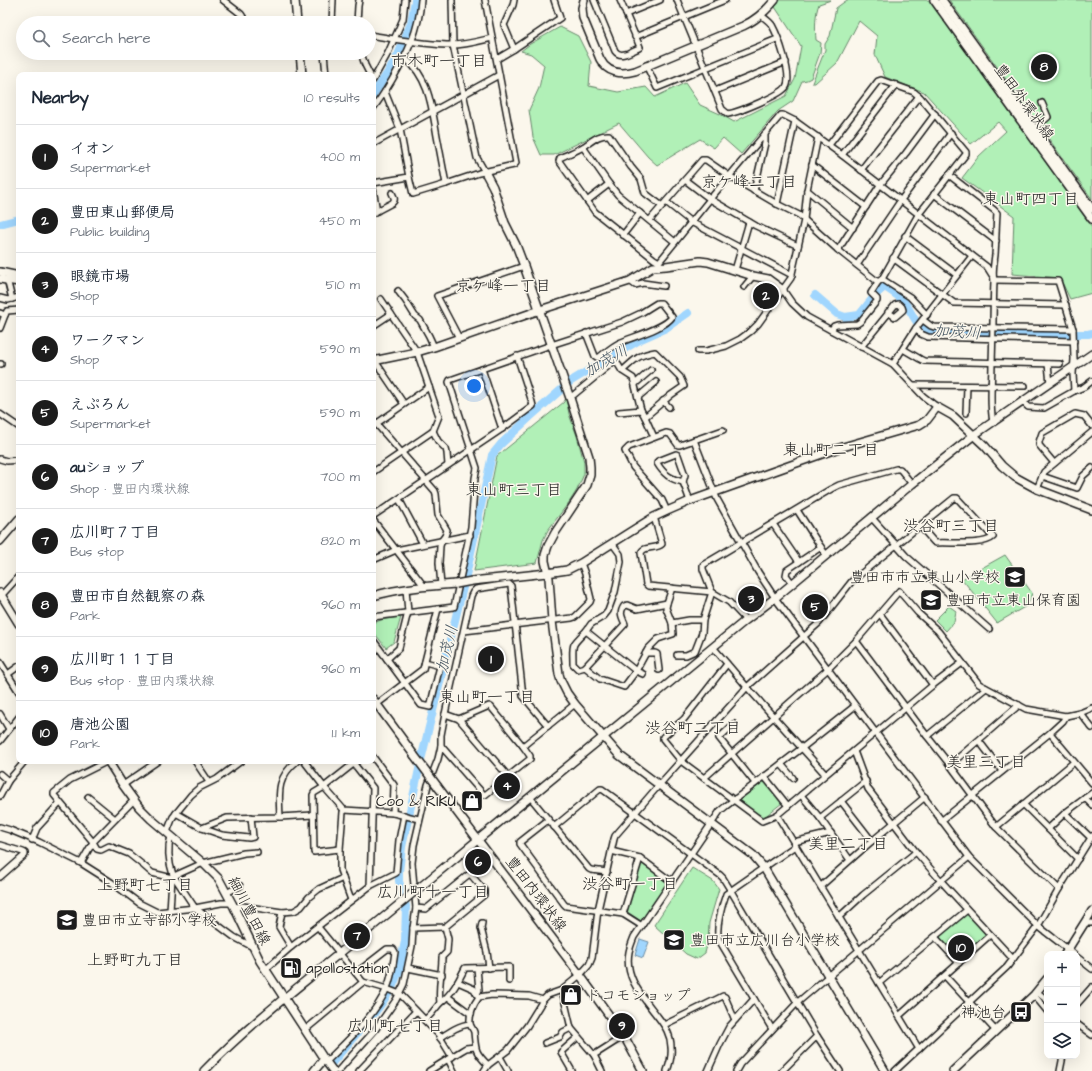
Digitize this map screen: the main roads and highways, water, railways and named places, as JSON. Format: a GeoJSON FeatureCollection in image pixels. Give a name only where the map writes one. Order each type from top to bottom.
{"type":"FeatureCollection","features":[{"type":"Feature","properties":{"kind":"water"},"geometry":{"type":"Polygon","coordinates":[[[640,939],[649,942],[643,958],[635,955],[640,939]]]}},
{"type":"Feature","properties":{"kind":"waterway"},"geometry":{"type":"LineString","coordinates":[[376,90],[398,55],[411,23],[415,0]]}},
{"type":"Feature","properties":{"kind":"waterway"},"geometry":{"type":"LineString","coordinates":[[0,224],[16,220]]}},
{"type":"Feature","properties":{"kind":"waterway","name":"加茂川"},"geometry":{"type":"LineString","coordinates":[[815,295],[837,314],[845,317],[859,315],[875,296],[885,287],[901,299],[916,321],[927,331],[996,334],[1092,333]]}},
{"type":"Feature","properties":{"kind":"waterway","name":"加茂川"},"geometry":{"type":"LineString","coordinates":[[373,1015],[392,988],[399,971],[405,941],[406,906],[399,881],[402,847],[421,760],[467,571],[492,455],[501,444],[571,381],[641,339],[666,328],[688,313]]}},
{"type":"Feature","properties":{"kind":"waterway","name":"加茂川"},"geometry":{"type":"LineString","coordinates":[[332,1063],[365,1024]]}},
{"type":"Feature","properties":{"kind":"place","name":"豊田市自然観察の森"},"geometry":{"type":"Point","coordinates":[1044,67]}},
{"type":"Feature","properties":{"kind":"place","name":"豊田東山郵便局"},"geometry":{"type":"Point","coordinates":[766,296]}},
{"type":"Feature","properties":{"kind":"place","name":"豊田市市立東山小学校"},"geometry":{"type":"Point","coordinates":[1015,577]}},
{"type":"Feature","properties":{"kind":"place","name":"眼鏡市場"},"geometry":{"type":"Point","coordinates":[751,599]}},
{"type":"Feature","properties":{"kind":"place","name":"豊田市立東山保育園"},"geometry":{"type":"Point","coordinates":[931,600]}},
{"type":"Feature","properties":{"kind":"place","name":"えぷろん"},"geometry":{"type":"Point","coordinates":[815,607]}},
{"type":"Feature","properties":{"kind":"place","name":"イオン"},"geometry":{"type":"Point","coordinates":[491,659]}},
{"type":"Feature","properties":{"kind":"place","name":"ワークマン"},"geometry":{"type":"Point","coordinates":[507,786]}},
{"type":"Feature","properties":{"kind":"place","name":"Coo & RIKU"},"geometry":{"type":"Point","coordinates":[472,801]}},
{"type":"Feature","properties":{"kind":"place","name":"auショップ"},"geometry":{"type":"Point","coordinates":[478,862]}},
{"type":"Feature","properties":{"kind":"place","name":"豊田市立寺部小学校"},"geometry":{"type":"Point","coordinates":[67,920]}},
{"type":"Feature","properties":{"kind":"place","name":"広川町７丁目"},"geometry":{"type":"Point","coordinates":[357,936]}},
{"type":"Feature","properties":{"kind":"place","name":"豊田市立広川台小学校"},"geometry":{"type":"Point","coordinates":[674,940]}},
{"type":"Feature","properties":{"kind":"place","name":"唐池公園"},"geometry":{"type":"Point","coordinates":[961,948]}},
{"type":"Feature","properties":{"kind":"place","name":"apollostation"},"geometry":{"type":"Point","coordinates":[291,968]}},
{"type":"Feature","properties":{"kind":"place","name":"ドコモショップ"},"geometry":{"type":"Point","coordinates":[571,995]}},
{"type":"Feature","properties":{"kind":"place","name":"神池台"},"geometry":{"type":"Point","coordinates":[1021,1012]}},
{"type":"Feature","properties":{"kind":"place","name":"広川町１１丁目"},"geometry":{"type":"Point","coordinates":[622,1026]}},
{"type":"Feature","properties":{"kind":"district","name":"市木町一丁目"},"geometry":{"type":"Point","coordinates":[439,61]}},
{"type":"Feature","properties":{"kind":"district","name":"京ケ峰二丁目"},"geometry":{"type":"Point","coordinates":[749,182]}},
{"type":"Feature","properties":{"kind":"district","name":"東山町四丁目"},"geometry":{"type":"Point","coordinates":[1031,199]}},
{"type":"Feature","properties":{"kind":"district","name":"京ケ峰一丁目"},"geometry":{"type":"Point","coordinates":[503,286]}},
{"type":"Feature","properties":{"kind":"district","name":"東山町二丁目"},"geometry":{"type":"Point","coordinates":[831,450]}},
{"type":"Feature","properties":{"kind":"district","name":"東山町三丁目"},"geometry":{"type":"Point","coordinates":[514,490]}},
{"type":"Feature","properties":{"kind":"district","name":"渋谷町三丁目"},"geometry":{"type":"Point","coordinates":[951,526]}},
{"type":"Feature","properties":{"kind":"district","name":"東山町一丁目"},"geometry":{"type":"Point","coordinates":[487,697]}},
{"type":"Feature","properties":{"kind":"district","name":"渋谷町二丁目"},"geometry":{"type":"Point","coordinates":[693,728]}},
{"type":"Feature","properties":{"kind":"district","name":"美里三丁目"},"geometry":{"type":"Point","coordinates":[986,762]}},
{"type":"Feature","properties":{"kind":"district","name":"美里二丁目"},"geometry":{"type":"Point","coordinates":[848,844]}},
{"type":"Feature","properties":{"kind":"district","name":"渋谷町一丁目"},"geometry":{"type":"Point","coordinates":[630,884]}},
{"type":"Feature","properties":{"kind":"district","name":"上野町七丁目"},"geometry":{"type":"Point","coordinates":[145,885]}},
{"type":"Feature","properties":{"kind":"district","name":"広川町十一丁目"},"geometry":{"type":"Point","coordinates":[433,892]}},
{"type":"Feature","properties":{"kind":"district","name":"上野町九丁目"},"geometry":{"type":"Point","coordinates":[135,960]}},
{"type":"Feature","properties":{"kind":"district","name":"広川町七丁目"},"geometry":{"type":"Point","coordinates":[395,1026]}}]}
